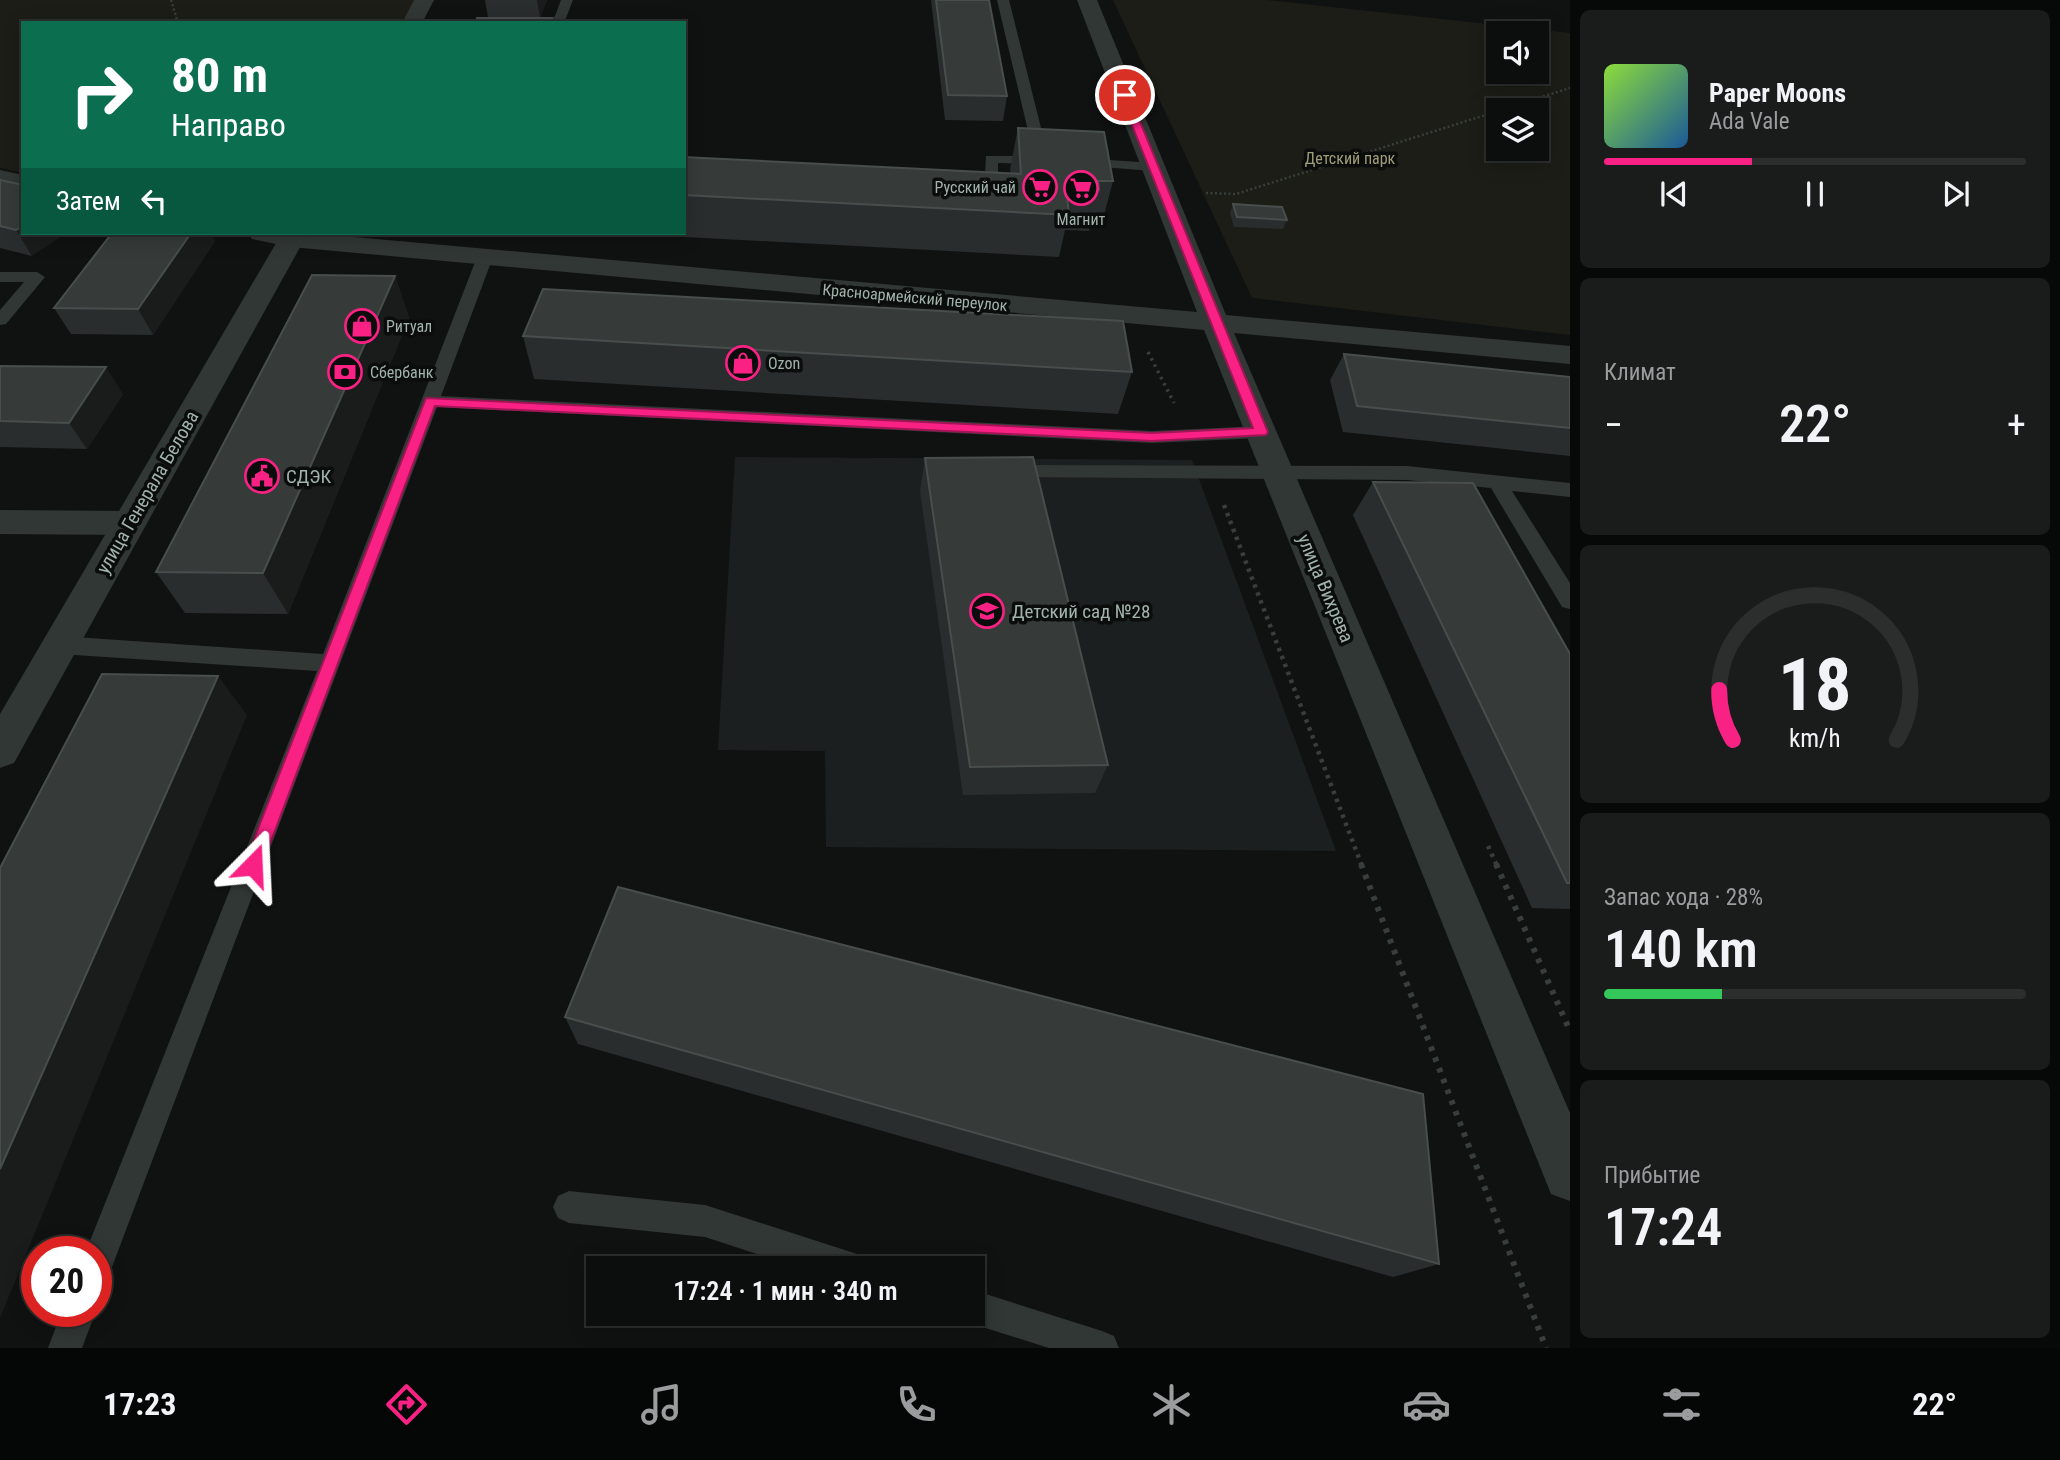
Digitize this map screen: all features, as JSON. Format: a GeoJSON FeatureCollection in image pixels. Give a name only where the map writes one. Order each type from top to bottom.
{"type":"FeatureCollection","features":[{"type":"Feature","properties":{"kind":"street"},"geometry":{"type":"LineString","coordinates":[[413,21],[424,0]]}},
{"type":"Feature","properties":{"kind":"street","name":"улица Вихрева"},"geometry":{"type":"LineString","coordinates":[[1087,0],[1216,325],[1570,1175]]}},
{"type":"Feature","properties":{"kind":"street"},"geometry":{"type":"LineString","coordinates":[[0,177],[21,181]]}},
{"type":"Feature","properties":{"kind":"street","name":"Красноармейский переулок"},"geometry":{"type":"LineString","coordinates":[[282,235],[485,257],[1570,355]]}},
{"type":"Feature","properties":{"kind":"street","name":"улица Генерала Белова"},"geometry":{"type":"LineString","coordinates":[[0,751],[129,523],[282,235]]}},
{"type":"Feature","properties":{"kind":"street"},"geometry":{"type":"LineString","coordinates":[[0,522],[129,523]]}},
{"type":"Feature","properties":{"kind":"lane"},"geometry":{"type":"LineString","coordinates":[[555,21],[560,18],[567,0]]}},
{"type":"Feature","properties":{"kind":"lane"},"geometry":{"type":"LineString","coordinates":[[1003,0],[1056,161]]}},
{"type":"Feature","properties":{"kind":"lane"},"geometry":{"type":"LineString","coordinates":[[977,196],[991,197],[991,159],[1056,161],[1158,179]]}},
{"type":"Feature","properties":{"kind":"lane"},"geometry":{"type":"LineString","coordinates":[[108,1236],[331,663],[485,257]]}},
{"type":"Feature","properties":{"kind":"lane"},"geometry":{"type":"LineString","coordinates":[[0,277],[37,277],[0,320]]}},
{"type":"Feature","properties":{"kind":"lane"},"geometry":{"type":"LineString","coordinates":[[430,401],[1152,437],[1261,432]]}},
{"type":"Feature","properties":{"kind":"lane"},"geometry":{"type":"LineString","coordinates":[[990,472],[1407,473],[1570,490]]}},
{"type":"Feature","properties":{"kind":"lane"},"geometry":{"type":"LineString","coordinates":[[1497,482],[1570,601]]}},
{"type":"Feature","properties":{"kind":"lane"},"geometry":{"type":"LineString","coordinates":[[60,645],[331,663]]}},
{"type":"Feature","properties":{"kind":"lane"},"geometry":{"type":"LineString","coordinates":[[569,1207],[705,1221],[814,1256]]}},
{"type":"Feature","properties":{"kind":"lane"},"geometry":{"type":"LineString","coordinates":[[985,1311],[1101,1348]]}},
{"type":"Feature","properties":{"kind":"lane"},"geometry":{"type":"LineString","coordinates":[[65,1348],[73,1327]]}},
{"type":"Feature","properties":{"kind":"path"},"geometry":{"type":"LineString","coordinates":[[171,0],[177,21]]}},
{"type":"Feature","properties":{"kind":"path"},"geometry":{"type":"LineString","coordinates":[[1539,98],[1570,88]]}},
{"type":"Feature","properties":{"kind":"path"},"geometry":{"type":"LineString","coordinates":[[1158,179],[1236,194],[1486,115]]}},
{"type":"Feature","properties":{"kind":"path"},"geometry":{"type":"LineString","coordinates":[[1130,317],[1191,435]]}},
{"type":"Feature","properties":{"kind":"path"},"geometry":{"type":"LineString","coordinates":[[1212,472],[1546,1348]]}},
{"type":"Feature","properties":{"kind":"shaded area","name":"Детский сад №28"},"geometry":{"type":"Polygon","coordinates":[[[735,457],[1192,460],[1336,851],[826,847],[825,751],[718,750],[735,457]]]}},
{"type":"Feature","properties":{"kind":"green space"},"geometry":{"type":"Polygon","coordinates":[[[0,0],[416,0],[403,21],[21,21],[21,173],[0,168],[0,0]]]}},
{"type":"Feature","properties":{"kind":"green space","name":"Детский парк"},"geometry":{"type":"Polygon","coordinates":[[[1113,0],[1267,0],[1486,24],[1486,84],[1549,84],[1549,31],[1570,33],[1570,335],[1252,298],[1113,0]]]}},
{"type":"Feature","properties":{"kind":"building"},"geometry":{"type":"Polygon","coordinates":[[[936,0],[989,0],[1007,96],[948,95],[936,0]]]}},
{"type":"Feature","properties":{"kind":"building"},"geometry":{"type":"Polygon","coordinates":[[[477,18],[552,18],[551,21],[476,21],[477,18]]]}},
{"type":"Feature","properties":{"kind":"building"},"geometry":{"type":"Polygon","coordinates":[[[1018,128],[1104,132],[1113,181],[1098,181],[1099,190],[1066,188],[1069,215],[686,195],[686,157],[1021,174],[1018,128]]]}},
{"type":"Feature","properties":{"kind":"building"},"geometry":{"type":"Polygon","coordinates":[[[0,180],[21,185],[21,227],[16,230],[0,226],[0,180]]]}},
{"type":"Feature","properties":{"kind":"building"},"geometry":{"type":"Polygon","coordinates":[[[1233,204],[1282,207],[1287,220],[1237,217],[1233,204]]]}},
{"type":"Feature","properties":{"kind":"building"},"geometry":{"type":"Polygon","coordinates":[[[110,235],[190,235],[138,309],[54,308],[110,235]]]}},
{"type":"Feature","properties":{"kind":"building"},"geometry":{"type":"Polygon","coordinates":[[[312,275],[395,276],[263,573],[156,572],[312,275]]]}},
{"type":"Feature","properties":{"kind":"building"},"geometry":{"type":"Polygon","coordinates":[[[543,289],[1123,321],[1132,372],[523,336],[543,289]]]}},
{"type":"Feature","properties":{"kind":"building"},"geometry":{"type":"Polygon","coordinates":[[[1344,354],[1570,377],[1570,428],[1357,406],[1344,354]]]}},
{"type":"Feature","properties":{"kind":"building"},"geometry":{"type":"Polygon","coordinates":[[[0,366],[106,367],[69,423],[0,421],[0,366]]]}},
{"type":"Feature","properties":{"kind":"building"},"geometry":{"type":"Polygon","coordinates":[[[1033,457],[1108,765],[970,767],[925,458],[1033,457]]]}},
{"type":"Feature","properties":{"kind":"building"},"geometry":{"type":"Polygon","coordinates":[[[1373,482],[1473,483],[1570,654],[1570,883],[1567,883],[1373,482]]]}},
{"type":"Feature","properties":{"kind":"building"},"geometry":{"type":"Polygon","coordinates":[[[102,674],[218,676],[0,1169],[0,868],[102,674]]]}},
{"type":"Feature","properties":{"kind":"building"},"geometry":{"type":"Polygon","coordinates":[[[618,887],[1423,1094],[1439,1264],[565,1017],[618,887]]]}},
{"type":"Feature","properties":{"kind":"place","name":"Русский чай"},"geometry":{"type":"Point","coordinates":[1040,187]}},
{"type":"Feature","properties":{"kind":"place","name":"Магнит"},"geometry":{"type":"Point","coordinates":[1081,188]}},
{"type":"Feature","properties":{"kind":"place","name":"Ритуал"},"geometry":{"type":"Point","coordinates":[362,326]}},
{"type":"Feature","properties":{"kind":"place","name":"Ozon"},"geometry":{"type":"Point","coordinates":[743,363]}},
{"type":"Feature","properties":{"kind":"place","name":"Сбербанк"},"geometry":{"type":"Point","coordinates":[345,372]}},
{"type":"Feature","properties":{"kind":"place","name":"СДЭК"},"geometry":{"type":"Point","coordinates":[262,476]}},
{"type":"Feature","properties":{"kind":"place","name":"Детский сад №28"},"geometry":{"type":"Point","coordinates":[987,611]}},
{"type":"Feature","properties":{"kind":"route"},"geometry":{"type":"LineString","coordinates":[[253,865],[430,401],[1152,437],[1261,432],[1125,95]]}}]}
